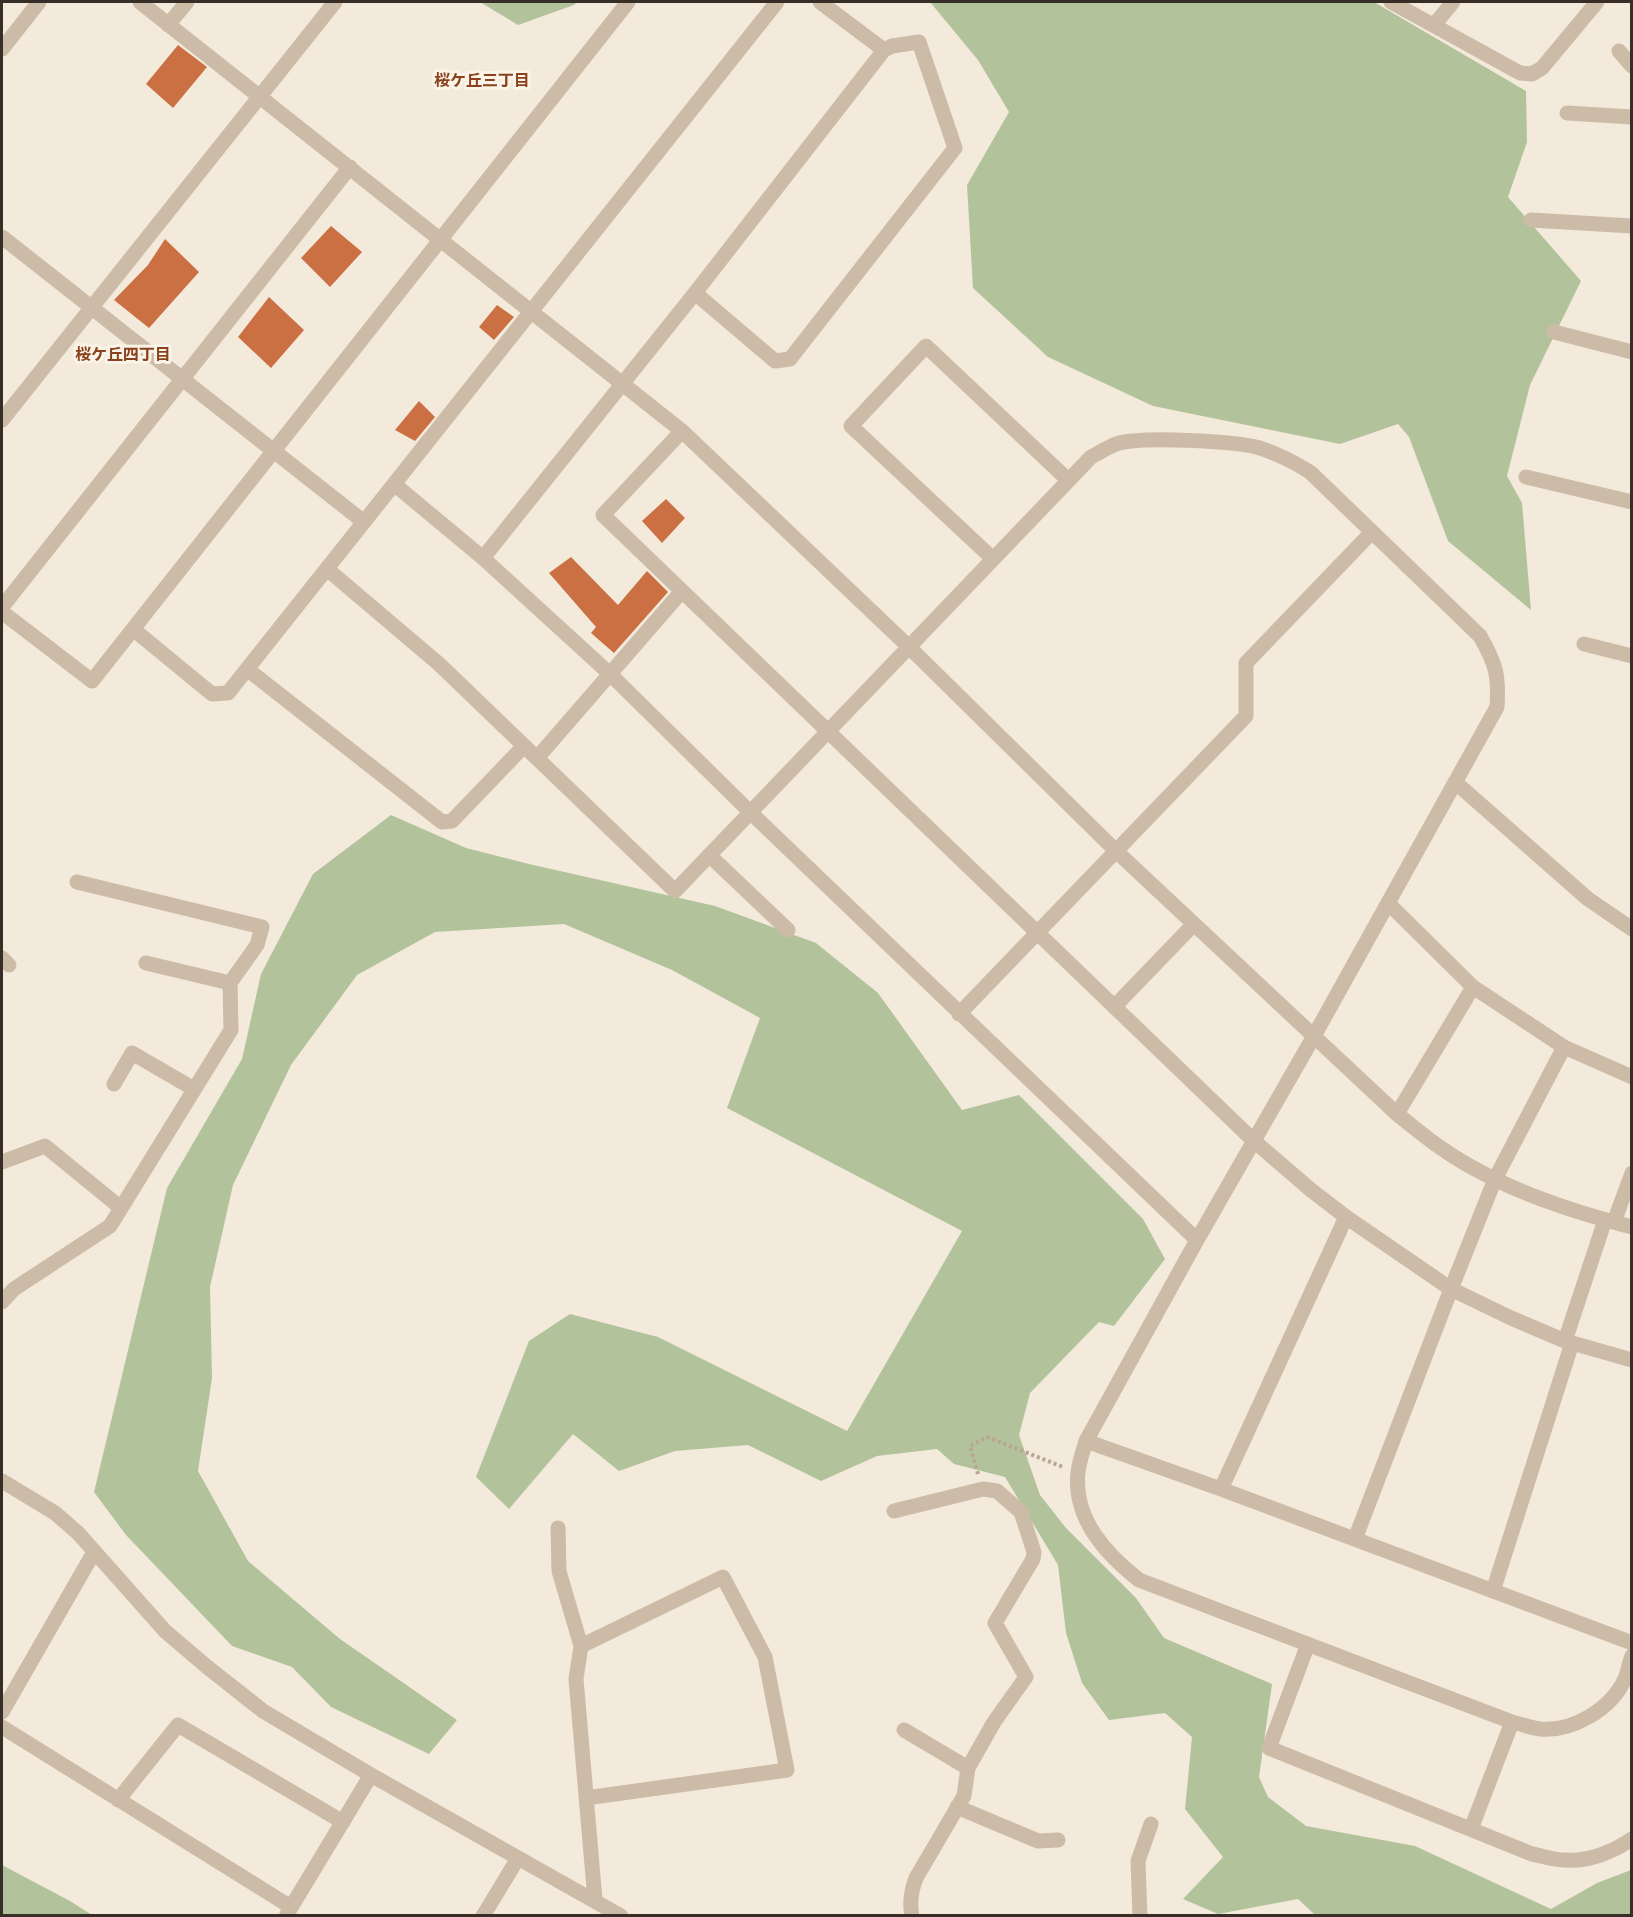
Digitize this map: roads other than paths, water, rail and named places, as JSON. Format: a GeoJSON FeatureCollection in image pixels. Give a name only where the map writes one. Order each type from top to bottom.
{"type":"FeatureCollection","features":[{"type":"Feature","properties":{"kind":"street"},"geometry":{"type":"LineString","coordinates":[[2,50],[39,2]]}},
{"type":"Feature","properties":{"kind":"street"},"geometry":{"type":"LineString","coordinates":[[140,2],[682,431],[908,646],[1116,851],[1397,1114],[1442,1148],[1496,1179],[1544,1200],[1632,1227]]}},
{"type":"Feature","properties":{"kind":"street"},"geometry":{"type":"LineString","coordinates":[[168,25],[187,2]]}},
{"type":"Feature","properties":{"kind":"street"},"geometry":{"type":"LineString","coordinates":[[2,420],[335,2]]}},
{"type":"Feature","properties":{"kind":"street"},"geometry":{"type":"LineString","coordinates":[[350,167],[2,609],[92,681],[628,2]]}},
{"type":"Feature","properties":{"kind":"street"},"geometry":{"type":"LineString","coordinates":[[133,629],[212,694],[228,693],[777,2]]}},
{"type":"Feature","properties":{"kind":"street"},"geometry":{"type":"LineString","coordinates":[[820,2],[884,50]]}},
{"type":"Feature","properties":{"kind":"street"},"geometry":{"type":"LineString","coordinates":[[1391,2],[1520,73],[1532,74],[1542,68],[1597,2]]}},
{"type":"Feature","properties":{"kind":"street"},"geometry":{"type":"LineString","coordinates":[[1434,25],[1453,2]]}},
{"type":"Feature","properties":{"kind":"street"},"geometry":{"type":"LineString","coordinates":[[483,558],[884,50],[892,46],[919,42],[955,148],[790,359],[775,361],[694,293]]}},
{"type":"Feature","properties":{"kind":"street"},"geometry":{"type":"LineString","coordinates":[[1619,51],[1632,66]]}},
{"type":"Feature","properties":{"kind":"street"},"geometry":{"type":"LineString","coordinates":[[1567,113],[1632,117]]}},
{"type":"Feature","properties":{"kind":"street"},"geometry":{"type":"LineString","coordinates":[[1531,220],[1632,226]]}},
{"type":"Feature","properties":{"kind":"street"},"geometry":{"type":"LineString","coordinates":[[2,237],[364,522]]}},
{"type":"Feature","properties":{"kind":"street"},"geometry":{"type":"LineString","coordinates":[[1554,332],[1632,352]]}},
{"type":"Feature","properties":{"kind":"street"},"geometry":{"type":"LineString","coordinates":[[992,558],[851,426],[926,346],[1067,479]]}},
{"type":"Feature","properties":{"kind":"street"},"geometry":{"type":"LineString","coordinates":[[682,431],[603,515],[1254,1141],[1311,1190],[1346,1217],[1451,1289],[1568,1342],[1632,1360]]}},
{"type":"Feature","properties":{"kind":"street"},"geometry":{"type":"LineString","coordinates":[[327,568],[439,664],[675,891],[1091,456],[1117,444],[1143,440],[1231,444],[1257,447],[1287,458],[1310,472],[1480,636],[1491,654],[1499,679],[1497,707],[1086,1441],[1078,1473],[1080,1499],[1087,1522],[1100,1544],[1118,1563],[1140,1580],[1512,1722],[1541,1729],[1566,1726],[1590,1717],[1609,1701],[1624,1679],[1632,1656]]}},
{"type":"Feature","properties":{"kind":"street"},"geometry":{"type":"LineString","coordinates":[[1526,477],[1632,502]]}},
{"type":"Feature","properties":{"kind":"street"},"geometry":{"type":"LineString","coordinates":[[394,484],[483,558],[610,674],[959,1014],[1197,1240]]}},
{"type":"Feature","properties":{"kind":"street"},"geometry":{"type":"LineString","coordinates":[[959,1014],[1246,716],[1246,663],[1372,532]]}},
{"type":"Feature","properties":{"kind":"street"},"geometry":{"type":"LineString","coordinates":[[537,758],[682,591]]}},
{"type":"Feature","properties":{"kind":"street"},"geometry":{"type":"LineString","coordinates":[[1584,644],[1632,656]]}},
{"type":"Feature","properties":{"kind":"street"},"geometry":{"type":"LineString","coordinates":[[247,669],[442,822],[453,821],[524,746]]}},
{"type":"Feature","properties":{"kind":"street"},"geometry":{"type":"LineString","coordinates":[[1455,782],[1588,899],[1632,929]]}},
{"type":"Feature","properties":{"kind":"street"},"geometry":{"type":"LineString","coordinates":[[710,855],[788,930]]}},
{"type":"Feature","properties":{"kind":"street"},"geometry":{"type":"LineString","coordinates":[[2,1302],[14,1289],[110,1226],[231,1030],[230,983],[257,945],[262,927],[77,882]]}},
{"type":"Feature","properties":{"kind":"street"},"geometry":{"type":"LineString","coordinates":[[1388,903],[1473,987],[1564,1047],[1632,1077]]}},
{"type":"Feature","properties":{"kind":"street"},"geometry":{"type":"LineString","coordinates":[[1114,1007],[1194,924]]}},
{"type":"Feature","properties":{"kind":"street"},"geometry":{"type":"LineString","coordinates":[[146,963],[230,983]]}},
{"type":"Feature","properties":{"kind":"street"},"geometry":{"type":"LineString","coordinates":[[1397,1114],[1473,987]]}},
{"type":"Feature","properties":{"kind":"street"},"geometry":{"type":"LineString","coordinates":[[1355,1539],[1496,1179],[1564,1047]]}},
{"type":"Feature","properties":{"kind":"street"},"geometry":{"type":"LineString","coordinates":[[114,1084],[132,1053],[194,1089]]}},
{"type":"Feature","properties":{"kind":"street"},"geometry":{"type":"LineString","coordinates":[[2,1162],[45,1146],[121,1208]]}},
{"type":"Feature","properties":{"kind":"street"},"geometry":{"type":"LineString","coordinates":[[1492,1591],[1568,1342],[1609,1221],[1632,1173]]}},
{"type":"Feature","properties":{"kind":"street"},"geometry":{"type":"LineString","coordinates":[[1221,1489],[1346,1217]]}},
{"type":"Feature","properties":{"kind":"street"},"geometry":{"type":"LineString","coordinates":[[1086,1441],[1221,1489],[1632,1643]]}},
{"type":"Feature","properties":{"kind":"street"},"geometry":{"type":"LineString","coordinates":[[2,1481],[55,1513],[78,1533],[165,1631],[263,1710],[371,1775],[618,1914]]}},
{"type":"Feature","properties":{"kind":"street"},"geometry":{"type":"LineString","coordinates":[[894,1511],[983,1489],[997,1491],[1021,1512],[1034,1552],[1033,1559],[995,1623],[1026,1677],[994,1722],[968,1768],[964,1796],[916,1878],[911,1892],[912,1916]]}},
{"type":"Feature","properties":{"kind":"street"},"geometry":{"type":"LineString","coordinates":[[558,1528],[559,1571],[581,1646],[576,1679],[595,1900]]}},
{"type":"Feature","properties":{"kind":"street"},"geometry":{"type":"LineString","coordinates":[[2,1712],[94,1552]]}},
{"type":"Feature","properties":{"kind":"street"},"geometry":{"type":"LineString","coordinates":[[581,1646],[723,1577],[765,1658],[787,1770],[586,1798]]}},
{"type":"Feature","properties":{"kind":"street"},"geometry":{"type":"LineString","coordinates":[[1308,1644],[1269,1748],[1532,1854],[1565,1861],[1595,1857],[1621,1847],[1632,1839]]}},
{"type":"Feature","properties":{"kind":"street"},"geometry":{"type":"LineString","coordinates":[[1471,1829],[1512,1722]]}},
{"type":"Feature","properties":{"kind":"street"},"geometry":{"type":"LineString","coordinates":[[118,1800],[178,1725],[343,1822]]}},
{"type":"Feature","properties":{"kind":"street"},"geometry":{"type":"LineString","coordinates":[[2,1727],[288,1911],[371,1775]]}},
{"type":"Feature","properties":{"kind":"street"},"geometry":{"type":"LineString","coordinates":[[904,1730],[968,1768]]}},
{"type":"Feature","properties":{"kind":"street"},"geometry":{"type":"LineString","coordinates":[[957,1807],[1038,1841],[1058,1840]]}},
{"type":"Feature","properties":{"kind":"street"},"geometry":{"type":"LineString","coordinates":[[1140,1916],[1138,1861],[1151,1824]]}},
{"type":"Feature","properties":{"kind":"street"},"geometry":{"type":"LineString","coordinates":[[483,1916],[518,1858]]}},
{"type":"Feature","properties":{"kind":"district","name":"桜ケ丘三丁目"},"geometry":{"type":"Point","coordinates":[482,81]}},
{"type":"Feature","properties":{"kind":"district","name":"桜ケ丘四丁目"},"geometry":{"type":"Point","coordinates":[123,355]}}]}
